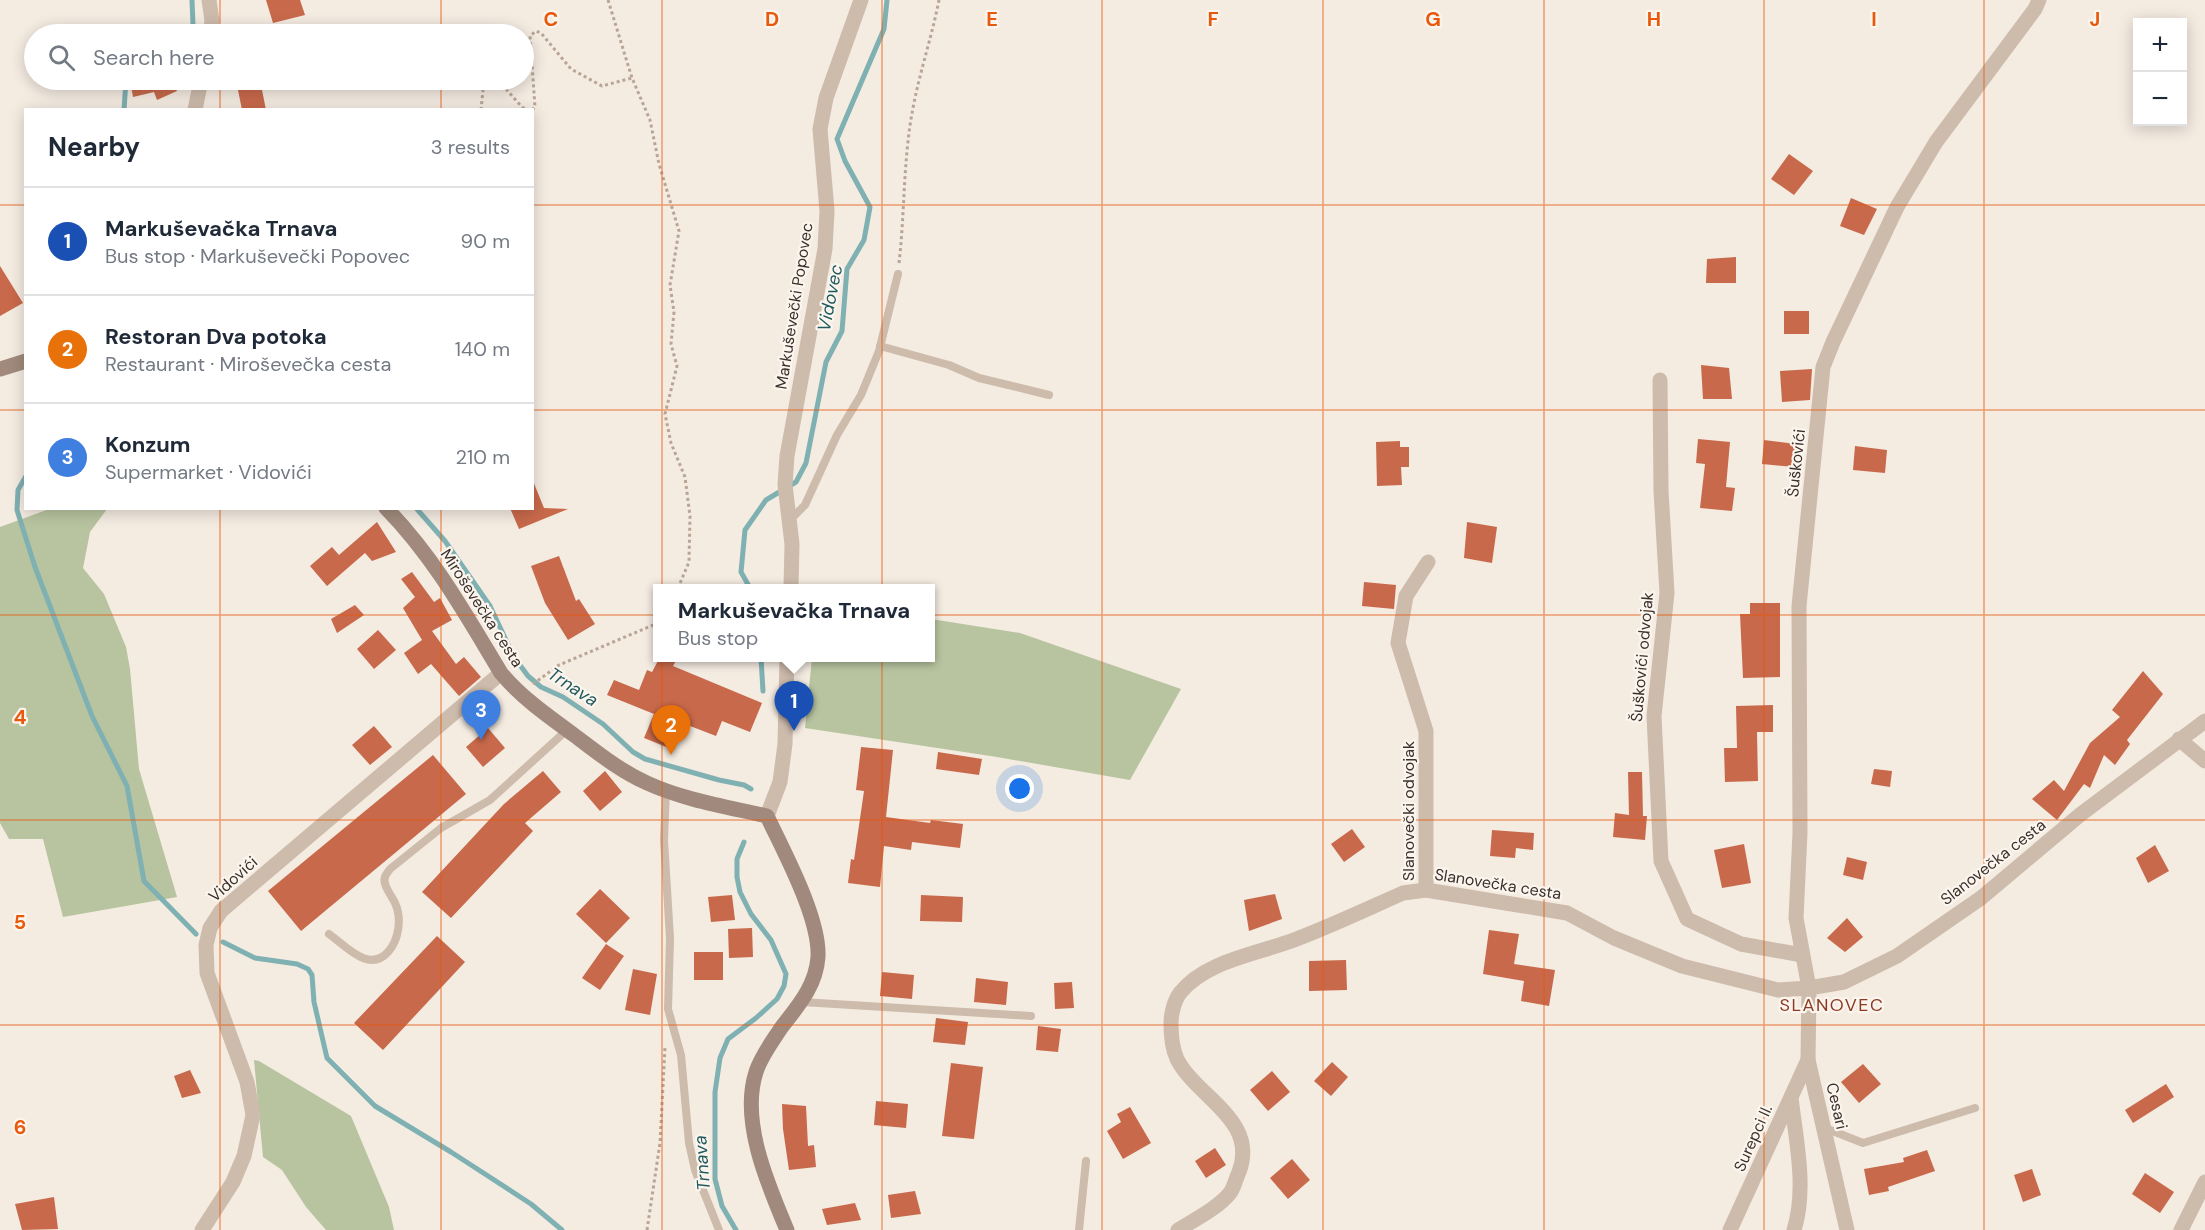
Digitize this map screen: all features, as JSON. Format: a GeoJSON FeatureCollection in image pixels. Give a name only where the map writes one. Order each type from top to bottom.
{"type":"FeatureCollection","features":[{"type":"Feature","properties":{"kind":"main road"},"geometry":{"type":"LineString","coordinates":[[0,369],[24,362]]}},
{"type":"Feature","properties":{"kind":"main road","name":"Miroševečka cesta"},"geometry":{"type":"LineString","coordinates":[[388,510],[438,569],[501,673],[514,688],[613,765],[648,784],[767,816]]}},
{"type":"Feature","properties":{"kind":"main road"},"geometry":{"type":"LineString","coordinates":[[767,816],[795,877],[816,931],[818,955],[816,974],[802,1002],[766,1050],[756,1071],[751,1108],[769,1187],[787,1230]]}},
{"type":"Feature","properties":{"kind":"street"},"geometry":{"type":"LineString","coordinates":[[209,0],[212,24]]}},
{"type":"Feature","properties":{"kind":"street","name":"Markuševečki Popovec"},"geometry":{"type":"LineString","coordinates":[[790,584],[789,513],[785,485],[787,456],[825,249],[827,211],[820,129],[826,99],[861,0]]}},
{"type":"Feature","properties":{"kind":"street","name":"Šuškovići"},"geometry":{"type":"LineString","coordinates":[[1809,988],[1796,918],[1800,833],[1799,606],[1823,367],[1897,207],[1936,142],[2035,9],[2038,0]]}},
{"type":"Feature","properties":{"kind":"street"},"geometry":{"type":"LineString","coordinates":[[195,108],[199,90]]}},
{"type":"Feature","properties":{"kind":"street","name":"Šuškovići odvojak"},"geometry":{"type":"LineString","coordinates":[[1660,380],[1661,490],[1666,593],[1654,716],[1661,861],[1687,919],[1741,944],[1802,955]]}},
{"type":"Feature","properties":{"kind":"street","name":"Slanovečki odvojak"},"geometry":{"type":"LineString","coordinates":[[1426,890],[1426,731],[1398,643],[1406,596],[1428,562]]}},
{"type":"Feature","properties":{"kind":"street"},"geometry":{"type":"LineString","coordinates":[[767,816],[780,782],[785,744],[787,662]]}},
{"type":"Feature","properties":{"kind":"street","name":"Vidovići"},"geometry":{"type":"LineString","coordinates":[[202,1230],[233,1182],[244,1156],[253,1115],[238,1056],[207,973],[206,945],[210,928],[221,911],[501,673]]}},
{"type":"Feature","properties":{"kind":"street","name":"Slanovečka cesta"},"geometry":{"type":"LineString","coordinates":[[1178,1230],[1206,1213],[1230,1193],[1242,1164],[1242,1143],[1234,1125],[1221,1106],[1197,1083],[1177,1059],[1171,1037],[1171,1015],[1179,994],[1196,978],[1233,959],[1271,949],[1403,893],[1426,890],[1567,913],[1614,938],[1682,966],[1778,990],[1844,982],[1897,956],[1981,898],[2081,814],[2205,721]]}},
{"type":"Feature","properties":{"kind":"street"},"geometry":{"type":"LineString","coordinates":[[2179,739],[2205,761]]}},
{"type":"Feature","properties":{"kind":"street","name":"Cesari"},"geometry":{"type":"LineString","coordinates":[[1809,988],[1808,1060],[1847,1230]]}},
{"type":"Feature","properties":{"kind":"street","name":"Surepci II."},"geometry":{"type":"LineString","coordinates":[[1730,1230],[1808,1060]]}},
{"type":"Feature","properties":{"kind":"street"},"geometry":{"type":"LineString","coordinates":[[1791,1098],[1800,1169],[1797,1220],[1794,1230]]}},
{"type":"Feature","properties":{"kind":"street"},"geometry":{"type":"LineString","coordinates":[[2181,1230],[2205,1182]]}},
{"type":"Feature","properties":{"kind":"lane"},"geometry":{"type":"LineString","coordinates":[[789,513],[805,505],[837,435],[861,395],[880,346],[898,274]]}},
{"type":"Feature","properties":{"kind":"lane"},"geometry":{"type":"LineString","coordinates":[[880,346],[949,365],[979,378],[1049,395]]}},
{"type":"Feature","properties":{"kind":"lane"},"geometry":{"type":"LineString","coordinates":[[329,934],[365,960],[374,961],[382,958],[393,946],[399,930],[396,905],[385,882],[390,869],[441,828],[490,800],[567,730]]}},
{"type":"Feature","properties":{"kind":"lane"},"geometry":{"type":"LineString","coordinates":[[666,790],[664,840],[670,938],[668,1009],[681,1055],[689,1143],[694,1170],[719,1230]]}},
{"type":"Feature","properties":{"kind":"lane"},"geometry":{"type":"LineString","coordinates":[[802,1002],[1031,1016]]}},
{"type":"Feature","properties":{"kind":"lane"},"geometry":{"type":"LineString","coordinates":[[1824,1127],[1863,1143],[1975,1108]]}},
{"type":"Feature","properties":{"kind":"lane"},"geometry":{"type":"LineString","coordinates":[[1079,1230],[1086,1161]]}},
{"type":"Feature","properties":{"kind":"path"},"geometry":{"type":"LineString","coordinates":[[608,0],[632,78],[650,120],[659,164],[679,231],[670,285],[674,312],[671,344],[677,366],[664,414],[671,443],[685,477],[690,516],[689,562],[680,584]]}},
{"type":"Feature","properties":{"kind":"path"},"geometry":{"type":"LineString","coordinates":[[898,274],[910,130],[939,0]]}},
{"type":"Feature","properties":{"kind":"path"},"geometry":{"type":"LineString","coordinates":[[534,33],[541,33],[571,69],[602,86],[632,78]]}},
{"type":"Feature","properties":{"kind":"path"},"geometry":{"type":"LineString","coordinates":[[481,108],[483,90]]}},
{"type":"Feature","properties":{"kind":"path"},"geometry":{"type":"LineString","coordinates":[[507,90],[524,108]]}},
{"type":"Feature","properties":{"kind":"path"},"geometry":{"type":"LineString","coordinates":[[534,90],[534,108]]}},
{"type":"Feature","properties":{"kind":"path"},"geometry":{"type":"LineString","coordinates":[[538,680],[559,665],[653,625]]}},
{"type":"Feature","properties":{"kind":"path"},"geometry":{"type":"LineString","coordinates":[[647,1230],[660,1143],[665,1040]]}},
{"type":"Feature","properties":{"kind":"green space"},"geometry":{"type":"Polygon","coordinates":[[[47,510],[106,510],[90,532],[83,568],[104,594],[126,647],[139,769],[177,897],[63,917],[43,839],[9,839],[0,823],[0,527],[47,510]]]}},
{"type":"Feature","properties":{"kind":"green space"},"geometry":{"type":"Polygon","coordinates":[[[935,620],[1020,633],[1181,689],[1130,780],[805,728],[812,662],[935,662],[935,620]]]}},
{"type":"Feature","properties":{"kind":"green space"},"geometry":{"type":"Polygon","coordinates":[[[254,1060],[351,1116],[389,1207],[394,1230],[326,1230],[306,1207],[282,1170],[263,1157],[254,1060]]]}},
{"type":"Feature","properties":{"kind":"building"},"geometry":{"type":"Polygon","coordinates":[[[266,0],[300,0],[305,15],[273,23],[266,0]]]}},
{"type":"Feature","properties":{"kind":"building"},"geometry":{"type":"Polygon","coordinates":[[[132,90],[177,91],[157,100],[154,92],[133,97],[132,90]]]}},
{"type":"Feature","properties":{"kind":"building"},"geometry":{"type":"Polygon","coordinates":[[[238,90],[262,90],[266,108],[242,108],[238,90]]]}},
{"type":"Feature","properties":{"kind":"building"},"geometry":{"type":"Polygon","coordinates":[[[1789,154],[1813,171],[1794,195],[1771,179],[1789,154]]]}},
{"type":"Feature","properties":{"kind":"building"},"geometry":{"type":"Polygon","coordinates":[[[1851,198],[1877,209],[1864,235],[1840,226],[1851,198]]]}},
{"type":"Feature","properties":{"kind":"building"},"geometry":{"type":"Polygon","coordinates":[[[1736,257],[1736,283],[1706,283],[1707,259],[1736,257]]]}},
{"type":"Feature","properties":{"kind":"building"},"geometry":{"type":"Polygon","coordinates":[[[0,266],[23,303],[0,316],[0,266]]]}},
{"type":"Feature","properties":{"kind":"building"},"geometry":{"type":"Polygon","coordinates":[[[1784,311],[1809,311],[1809,334],[1784,334],[1784,311]]]}},
{"type":"Feature","properties":{"kind":"building"},"geometry":{"type":"Polygon","coordinates":[[[1701,365],[1729,368],[1732,399],[1703,399],[1701,365]]]}},
{"type":"Feature","properties":{"kind":"building"},"geometry":{"type":"Polygon","coordinates":[[[1812,369],[1810,400],[1782,402],[1780,371],[1812,369]]]}},
{"type":"Feature","properties":{"kind":"building"},"geometry":{"type":"Polygon","coordinates":[[[1698,439],[1730,442],[1726,487],[1735,488],[1732,511],[1700,508],[1705,464],[1696,463],[1698,439]]]}},
{"type":"Feature","properties":{"kind":"building"},"geometry":{"type":"Polygon","coordinates":[[[1764,440],[1796,444],[1794,467],[1762,464],[1764,440]]]}},
{"type":"Feature","properties":{"kind":"building"},"geometry":{"type":"Polygon","coordinates":[[[1400,441],[1400,447],[1409,447],[1409,467],[1401,467],[1402,485],[1377,486],[1376,442],[1400,441]]]}},
{"type":"Feature","properties":{"kind":"building"},"geometry":{"type":"Polygon","coordinates":[[[1855,446],[1887,450],[1885,473],[1853,470],[1855,446]]]}},
{"type":"Feature","properties":{"kind":"building"},"geometry":{"type":"Polygon","coordinates":[[[534,483],[544,508],[568,509],[519,529],[511,510],[534,510],[534,483]]]}},
{"type":"Feature","properties":{"kind":"building"},"geometry":{"type":"Polygon","coordinates":[[[377,522],[396,552],[372,561],[365,553],[327,586],[310,566],[332,547],[339,555],[377,522]]]}},
{"type":"Feature","properties":{"kind":"building"},"geometry":{"type":"Polygon","coordinates":[[[1467,522],[1497,527],[1492,563],[1464,558],[1467,522]]]}},
{"type":"Feature","properties":{"kind":"building"},"geometry":{"type":"Polygon","coordinates":[[[559,556],[576,601],[579,599],[595,624],[568,640],[545,603],[531,566],[559,556]]]}},
{"type":"Feature","properties":{"kind":"building"},"geometry":{"type":"Polygon","coordinates":[[[412,572],[434,602],[440,598],[452,620],[432,631],[456,664],[464,657],[481,677],[459,696],[431,664],[418,674],[404,653],[422,640],[403,608],[415,597],[401,579],[412,572]]]}},
{"type":"Feature","properties":{"kind":"building"},"geometry":{"type":"Polygon","coordinates":[[[1364,582],[1396,585],[1394,609],[1362,606],[1364,582]]]}},
{"type":"Feature","properties":{"kind":"building"},"geometry":{"type":"Polygon","coordinates":[[[1750,603],[1780,603],[1780,677],[1743,678],[1740,614],[1750,614],[1750,603]]]}},
{"type":"Feature","properties":{"kind":"building"},"geometry":{"type":"Polygon","coordinates":[[[355,605],[364,615],[337,633],[331,619],[355,605]]]}},
{"type":"Feature","properties":{"kind":"building"},"geometry":{"type":"Polygon","coordinates":[[[378,630],[396,650],[374,669],[357,649],[378,630]]]}},
{"type":"Feature","properties":{"kind":"building"},"geometry":{"type":"Polygon","coordinates":[[[657,662],[675,662],[673,666],[762,703],[750,732],[722,721],[716,736],[685,724],[674,750],[644,738],[654,714],[607,695],[614,680],[639,690],[647,670],[652,672],[657,662]]]}},
{"type":"Feature","properties":{"kind":"building"},"geometry":{"type":"Polygon","coordinates":[[[2143,671],[2163,694],[2127,740],[2130,744],[2115,765],[2104,755],[2090,788],[2084,784],[2057,820],[2032,799],[2054,780],[2064,791],[2090,743],[2120,717],[2112,710],[2143,671]]]}},
{"type":"Feature","properties":{"kind":"building"},"geometry":{"type":"Polygon","coordinates":[[[1773,705],[1773,732],[1757,732],[1758,781],[1725,782],[1724,748],[1737,748],[1736,706],[1773,705]]]}},
{"type":"Feature","properties":{"kind":"building"},"geometry":{"type":"Polygon","coordinates":[[[374,726],[392,747],[370,765],[352,745],[374,726]]]}},
{"type":"Feature","properties":{"kind":"building"},"geometry":{"type":"Polygon","coordinates":[[[488,728],[505,748],[483,767],[466,747],[488,728]]]}},
{"type":"Feature","properties":{"kind":"building"},"geometry":{"type":"Polygon","coordinates":[[[861,747],[893,750],[886,817],[930,823],[931,820],[963,824],[960,848],[912,842],[911,850],[884,846],[880,887],[848,883],[851,859],[854,860],[864,791],[856,790],[861,747]]]}},
{"type":"Feature","properties":{"kind":"building"},"geometry":{"type":"Polygon","coordinates":[[[938,752],[982,759],[979,775],[936,769],[938,752]]]}},
{"type":"Feature","properties":{"kind":"building"},"geometry":{"type":"Polygon","coordinates":[[[433,755],[466,794],[301,931],[268,891],[433,755]]]}},
{"type":"Feature","properties":{"kind":"building"},"geometry":{"type":"Polygon","coordinates":[[[1874,769],[1892,771],[1890,787],[1871,784],[1874,769]]]}},
{"type":"Feature","properties":{"kind":"building"},"geometry":{"type":"Polygon","coordinates":[[[543,771],[561,792],[525,823],[533,831],[451,918],[422,892],[504,804],[543,771]]]}},
{"type":"Feature","properties":{"kind":"building"},"geometry":{"type":"Polygon","coordinates":[[[605,771],[622,792],[600,811],[583,791],[605,771]]]}},
{"type":"Feature","properties":{"kind":"building"},"geometry":{"type":"Polygon","coordinates":[[[1628,772],[1642,772],[1643,816],[1647,816],[1645,840],[1613,837],[1615,813],[1629,815],[1628,772]]]}},
{"type":"Feature","properties":{"kind":"building"},"geometry":{"type":"Polygon","coordinates":[[[1352,829],[1365,847],[1344,862],[1331,844],[1352,829]]]}},
{"type":"Feature","properties":{"kind":"building"},"geometry":{"type":"Polygon","coordinates":[[[1492,830],[1534,833],[1533,850],[1516,848],[1515,858],[1490,856],[1492,830]]]}},
{"type":"Feature","properties":{"kind":"building"},"geometry":{"type":"Polygon","coordinates":[[[1744,844],[1751,883],[1722,888],[1714,850],[1744,844]]]}},
{"type":"Feature","properties":{"kind":"building"},"geometry":{"type":"Polygon","coordinates":[[[2155,845],[2169,871],[2148,883],[2136,858],[2155,845]]]}},
{"type":"Feature","properties":{"kind":"building"},"geometry":{"type":"Polygon","coordinates":[[[1847,857],[1867,862],[1863,880],[1843,875],[1847,857]]]}},
{"type":"Feature","properties":{"kind":"building"},"geometry":{"type":"Polygon","coordinates":[[[600,889],[630,918],[606,943],[576,914],[600,889]]]}},
{"type":"Feature","properties":{"kind":"building"},"geometry":{"type":"Polygon","coordinates":[[[1275,894],[1282,919],[1249,931],[1244,900],[1275,894]]]}},
{"type":"Feature","properties":{"kind":"building"},"geometry":{"type":"Polygon","coordinates":[[[732,895],[735,920],[711,922],[708,897],[732,895]]]}},
{"type":"Feature","properties":{"kind":"building"},"geometry":{"type":"Polygon","coordinates":[[[921,895],[963,897],[962,922],[920,921],[921,895]]]}},
{"type":"Feature","properties":{"kind":"building"},"geometry":{"type":"Polygon","coordinates":[[[1847,918],[1863,937],[1845,952],[1827,938],[1847,918]]]}},
{"type":"Feature","properties":{"kind":"building"},"geometry":{"type":"Polygon","coordinates":[[[752,928],[753,957],[729,958],[728,929],[752,928]]]}},
{"type":"Feature","properties":{"kind":"building"},"geometry":{"type":"Polygon","coordinates":[[[1489,930],[1519,934],[1514,964],[1555,970],[1549,1006],[1521,1001],[1524,981],[1483,974],[1489,930]]]}},
{"type":"Feature","properties":{"kind":"building"},"geometry":{"type":"Polygon","coordinates":[[[437,936],[465,962],[383,1050],[354,1023],[437,936]]]}},
{"type":"Feature","properties":{"kind":"building"},"geometry":{"type":"Polygon","coordinates":[[[606,944],[624,956],[600,990],[582,978],[606,944]]]}},
{"type":"Feature","properties":{"kind":"building"},"geometry":{"type":"Polygon","coordinates":[[[694,952],[723,952],[723,980],[694,980],[694,952]]]}},
{"type":"Feature","properties":{"kind":"building"},"geometry":{"type":"Polygon","coordinates":[[[1346,960],[1347,990],[1309,991],[1309,961],[1346,960]]]}},
{"type":"Feature","properties":{"kind":"building"},"geometry":{"type":"Polygon","coordinates":[[[633,969],[657,974],[650,1015],[625,1010],[633,969]]]}},
{"type":"Feature","properties":{"kind":"building"},"geometry":{"type":"Polygon","coordinates":[[[882,972],[914,975],[912,999],[880,996],[882,972]]]}},
{"type":"Feature","properties":{"kind":"building"},"geometry":{"type":"Polygon","coordinates":[[[976,978],[1008,982],[1006,1005],[974,1002],[976,978]]]}},
{"type":"Feature","properties":{"kind":"building"},"geometry":{"type":"Polygon","coordinates":[[[1072,982],[1074,1008],[1055,1009],[1054,983],[1072,982]]]}},
{"type":"Feature","properties":{"kind":"building"},"geometry":{"type":"Polygon","coordinates":[[[936,1018],[968,1022],[965,1045],[933,1042],[936,1018]]]}},
{"type":"Feature","properties":{"kind":"building"},"geometry":{"type":"Polygon","coordinates":[[[1038,1026],[1061,1029],[1058,1052],[1036,1050],[1038,1026]]]}},
{"type":"Feature","properties":{"kind":"building"},"geometry":{"type":"Polygon","coordinates":[[[1332,1062],[1348,1077],[1331,1096],[1314,1081],[1332,1062]]]}},
{"type":"Feature","properties":{"kind":"building"},"geometry":{"type":"Polygon","coordinates":[[[951,1063],[983,1067],[974,1139],[942,1136],[951,1063]]]}},
{"type":"Feature","properties":{"kind":"building"},"geometry":{"type":"Polygon","coordinates":[[[1863,1064],[1881,1084],[1859,1103],[1841,1082],[1863,1064]]]}},
{"type":"Feature","properties":{"kind":"building"},"geometry":{"type":"Polygon","coordinates":[[[190,1070],[201,1093],[182,1098],[174,1076],[190,1070]]]}},
{"type":"Feature","properties":{"kind":"building"},"geometry":{"type":"Polygon","coordinates":[[[1272,1071],[1290,1092],[1268,1111],[1250,1090],[1272,1071]]]}},
{"type":"Feature","properties":{"kind":"building"},"geometry":{"type":"Polygon","coordinates":[[[2166,1084],[2174,1097],[2133,1123],[2125,1110],[2166,1084]]]}},
{"type":"Feature","properties":{"kind":"building"},"geometry":{"type":"Polygon","coordinates":[[[876,1101],[908,1104],[906,1128],[874,1125],[876,1101]]]}},
{"type":"Feature","properties":{"kind":"building"},"geometry":{"type":"Polygon","coordinates":[[[782,1104],[806,1106],[808,1146],[814,1145],[816,1167],[789,1170],[782,1104]]]}},
{"type":"Feature","properties":{"kind":"building"},"geometry":{"type":"Polygon","coordinates":[[[1130,1107],[1151,1143],[1123,1159],[1107,1131],[1121,1122],[1117,1114],[1130,1107]]]}},
{"type":"Feature","properties":{"kind":"building"},"geometry":{"type":"Polygon","coordinates":[[[1215,1148],[1226,1165],[1206,1178],[1195,1161],[1215,1148]]]}},
{"type":"Feature","properties":{"kind":"building"},"geometry":{"type":"Polygon","coordinates":[[[1927,1150],[1935,1171],[1888,1187],[1889,1191],[1869,1195],[1864,1169],[1904,1162],[1903,1158],[1927,1150]]]}},
{"type":"Feature","properties":{"kind":"building"},"geometry":{"type":"Polygon","coordinates":[[[1292,1159],[1310,1180],[1288,1199],[1270,1178],[1292,1159]]]}},
{"type":"Feature","properties":{"kind":"building"},"geometry":{"type":"Polygon","coordinates":[[[2032,1169],[2041,1195],[2023,1202],[2014,1175],[2032,1169]]]}},
{"type":"Feature","properties":{"kind":"building"},"geometry":{"type":"Polygon","coordinates":[[[2145,1173],[2174,1192],[2160,1213],[2132,1194],[2145,1173]]]}},
{"type":"Feature","properties":{"kind":"building"},"geometry":{"type":"Polygon","coordinates":[[[915,1191],[921,1214],[891,1218],[888,1195],[915,1191]]]}},
{"type":"Feature","properties":{"kind":"building"},"geometry":{"type":"Polygon","coordinates":[[[54,1197],[58,1229],[22,1230],[15,1204],[54,1197]]]}},
{"type":"Feature","properties":{"kind":"building"},"geometry":{"type":"Polygon","coordinates":[[[855,1203],[861,1220],[827,1225],[822,1209],[855,1203]]]}},
{"type":"Feature","properties":{"kind":"waterway","name":"Trnava"},"geometry":{"type":"LineString","coordinates":[[192,0],[193,24]]}},
{"type":"Feature","properties":{"kind":"waterway","name":"Vidovec"},"geometry":{"type":"LineString","coordinates":[[748,584],[741,572],[745,530],[766,500],[796,482],[806,463],[826,362],[842,331],[847,269],[864,240],[870,207],[845,161],[837,139],[884,29],[887,0]]}},
{"type":"Feature","properties":{"kind":"waterway","name":"Trnava"},"geometry":{"type":"LineString","coordinates":[[124,108],[125,90]]}},
{"type":"Feature","properties":{"kind":"waterway"},"geometry":{"type":"LineString","coordinates":[[24,480],[18,490],[17,510],[35,567],[92,716],[127,786],[144,881],[196,934]]}},
{"type":"Feature","properties":{"kind":"waterway","name":"Trnava"},"geometry":{"type":"LineString","coordinates":[[418,510],[445,541],[490,606],[514,657],[528,676],[541,687],[563,697],[603,724],[633,752],[645,759],[744,785],[751,789]]}},
{"type":"Feature","properties":{"kind":"waterway","name":"Vidovec"},"geometry":{"type":"LineString","coordinates":[[761,662],[763,691]]}},
{"type":"Feature","properties":{"kind":"waterway","name":"Trnava"},"geometry":{"type":"LineString","coordinates":[[736,1230],[722,1206],[715,1179],[715,1092],[720,1058],[728,1039],[777,999],[784,986],[786,974],[771,940],[751,914],[740,892],[737,859],[744,842]]}},
{"type":"Feature","properties":{"kind":"waterway"},"geometry":{"type":"LineString","coordinates":[[223,942],[255,958],[297,964],[308,969],[312,975],[314,1002],[327,1058],[375,1106],[531,1204],[562,1230]]}},
{"type":"Feature","properties":{"kind":"place","name":"Markuševačka Trnava"},"geometry":{"type":"Point","coordinates":[794,731]}},
{"type":"Feature","properties":{"kind":"place","name":"Konzum"},"geometry":{"type":"Point","coordinates":[481,740]}},
{"type":"Feature","properties":{"kind":"place","name":"Restoran Dva potoka"},"geometry":{"type":"Point","coordinates":[671,755]}},
{"type":"Feature","properties":{"kind":"district","name":"SLANOVEC"},"geometry":{"type":"Point","coordinates":[1832,1005]}}]}
